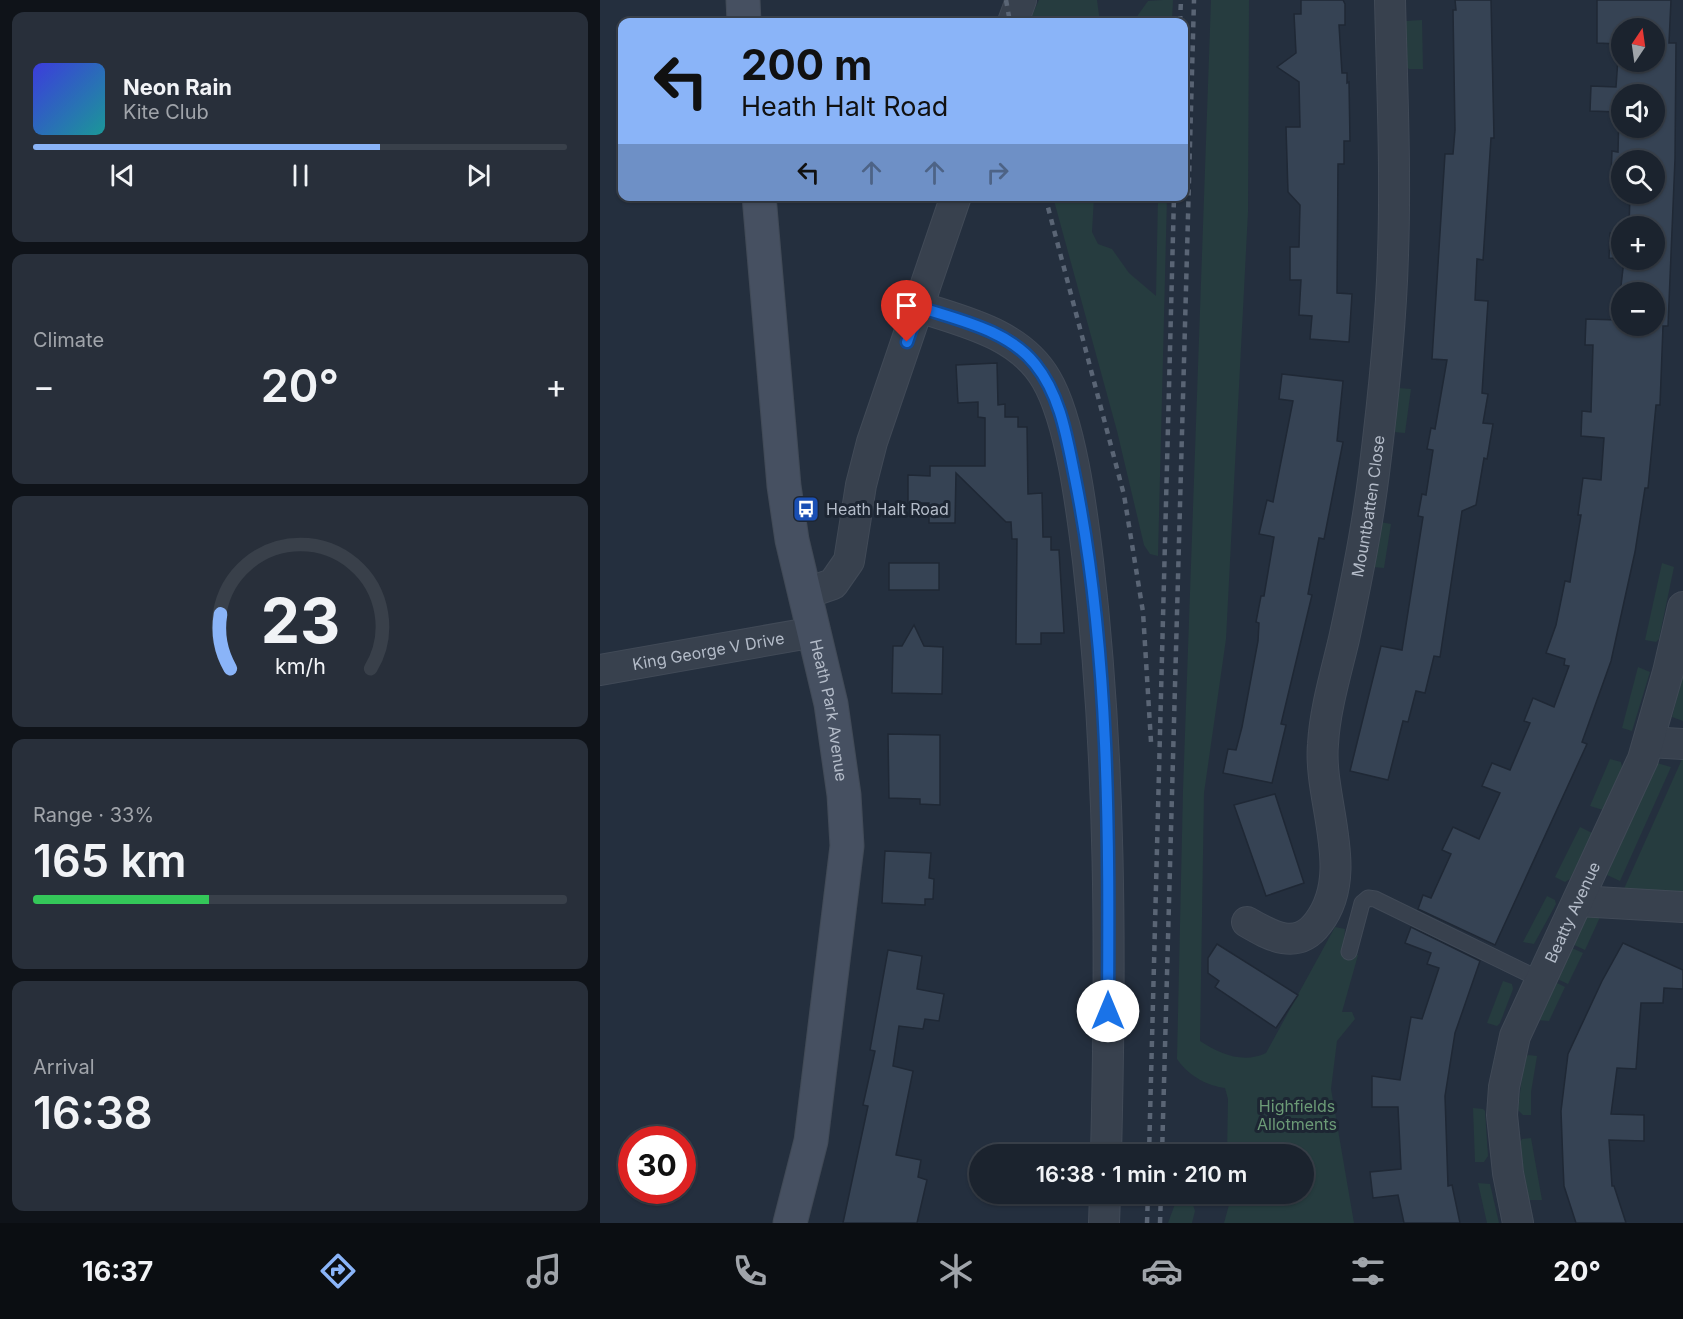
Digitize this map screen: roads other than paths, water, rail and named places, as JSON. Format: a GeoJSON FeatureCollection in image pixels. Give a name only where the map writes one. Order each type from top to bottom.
{"type":"FeatureCollection","features":[{"type":"Feature","properties":{"kind":"street"},"geometry":{"type":"LineString","coordinates":[[743,0],[744,18]]}},
{"type":"Feature","properties":{"kind":"street"},"geometry":{"type":"LineString","coordinates":[[1014,18],[1021,0]]}},
{"type":"Feature","properties":{"kind":"street","name":"Mountbatten Close"},"geometry":{"type":"LineString","coordinates":[[1247,922],[1274,938],[1290,940],[1306,935],[1318,923],[1328,906],[1332,891],[1335,850],[1324,789],[1323,742],[1359,561],[1373,476],[1390,319],[1394,169],[1390,0]]}},
{"type":"Feature","properties":{"kind":"street","name":"Heath Park Avenue"},"geometry":{"type":"LineString","coordinates":[[759,201],[784,486],[792,540],[831,704],[847,846],[811,1141],[790,1223]]}},
{"type":"Feature","properties":{"kind":"street"},"geometry":{"type":"LineString","coordinates":[[804,594],[832,584],[849,561],[861,485],[872,442],[954,201]]}},
{"type":"Feature","properties":{"kind":"street"},"geometry":{"type":"LineString","coordinates":[[919,307],[1001,337],[1017,346],[1046,378],[1056,400],[1071,457],[1082,515],[1090,582],[1105,756],[1109,850],[1106,1144]]}},
{"type":"Feature","properties":{"kind":"street","name":"Beatty Avenue"},"geometry":{"type":"LineString","coordinates":[[1518,1223],[1504,1145],[1504,1087],[1515,1036],[1648,742],[1683,607]]}},
{"type":"Feature","properties":{"kind":"street","name":"King George V Drive"},"geometry":{"type":"LineString","coordinates":[[600,670],[815,632]]}},
{"type":"Feature","properties":{"kind":"street"},"geometry":{"type":"LineString","coordinates":[[1648,742],[1683,744]]}},
{"type":"Feature","properties":{"kind":"street"},"geometry":{"type":"LineString","coordinates":[[1578,901],[1683,907]]}},
{"type":"Feature","properties":{"kind":"street"},"geometry":{"type":"LineString","coordinates":[[1104,1223],[1105,1204]]}},
{"type":"Feature","properties":{"kind":"lane"},"geometry":{"type":"LineString","coordinates":[[1349,952],[1362,903],[1368,898],[1375,899],[1539,979]]}},
{"type":"Feature","properties":{"kind":"railway"},"geometry":{"type":"LineString","coordinates":[[1006,0],[1009,18]]}},
{"type":"Feature","properties":{"kind":"railway"},"geometry":{"type":"LineString","coordinates":[[1180,18],[1181,0]]}},
{"type":"Feature","properties":{"kind":"railway"},"geometry":{"type":"LineString","coordinates":[[1162,1144],[1194,0]]}},
{"type":"Feature","properties":{"kind":"railway"},"geometry":{"type":"LineString","coordinates":[[1046,201],[1124,495],[1143,612],[1151,742]]}},
{"type":"Feature","properties":{"kind":"railway"},"geometry":{"type":"LineString","coordinates":[[1149,1144],[1174,201]]}},
{"type":"Feature","properties":{"kind":"railway"},"geometry":{"type":"LineString","coordinates":[[1147,1223],[1148,1204]]}},
{"type":"Feature","properties":{"kind":"railway"},"geometry":{"type":"LineString","coordinates":[[1160,1223],[1161,1204]]}},
{"type":"Feature","properties":{"kind":"place","name":"Heath Halt Road"},"geometry":{"type":"Point","coordinates":[806,509]}},
{"type":"Feature","properties":{"kind":"park label","name":"Highfields Allotments"},"geometry":{"type":"Point","coordinates":[1297,1115]}}]}
